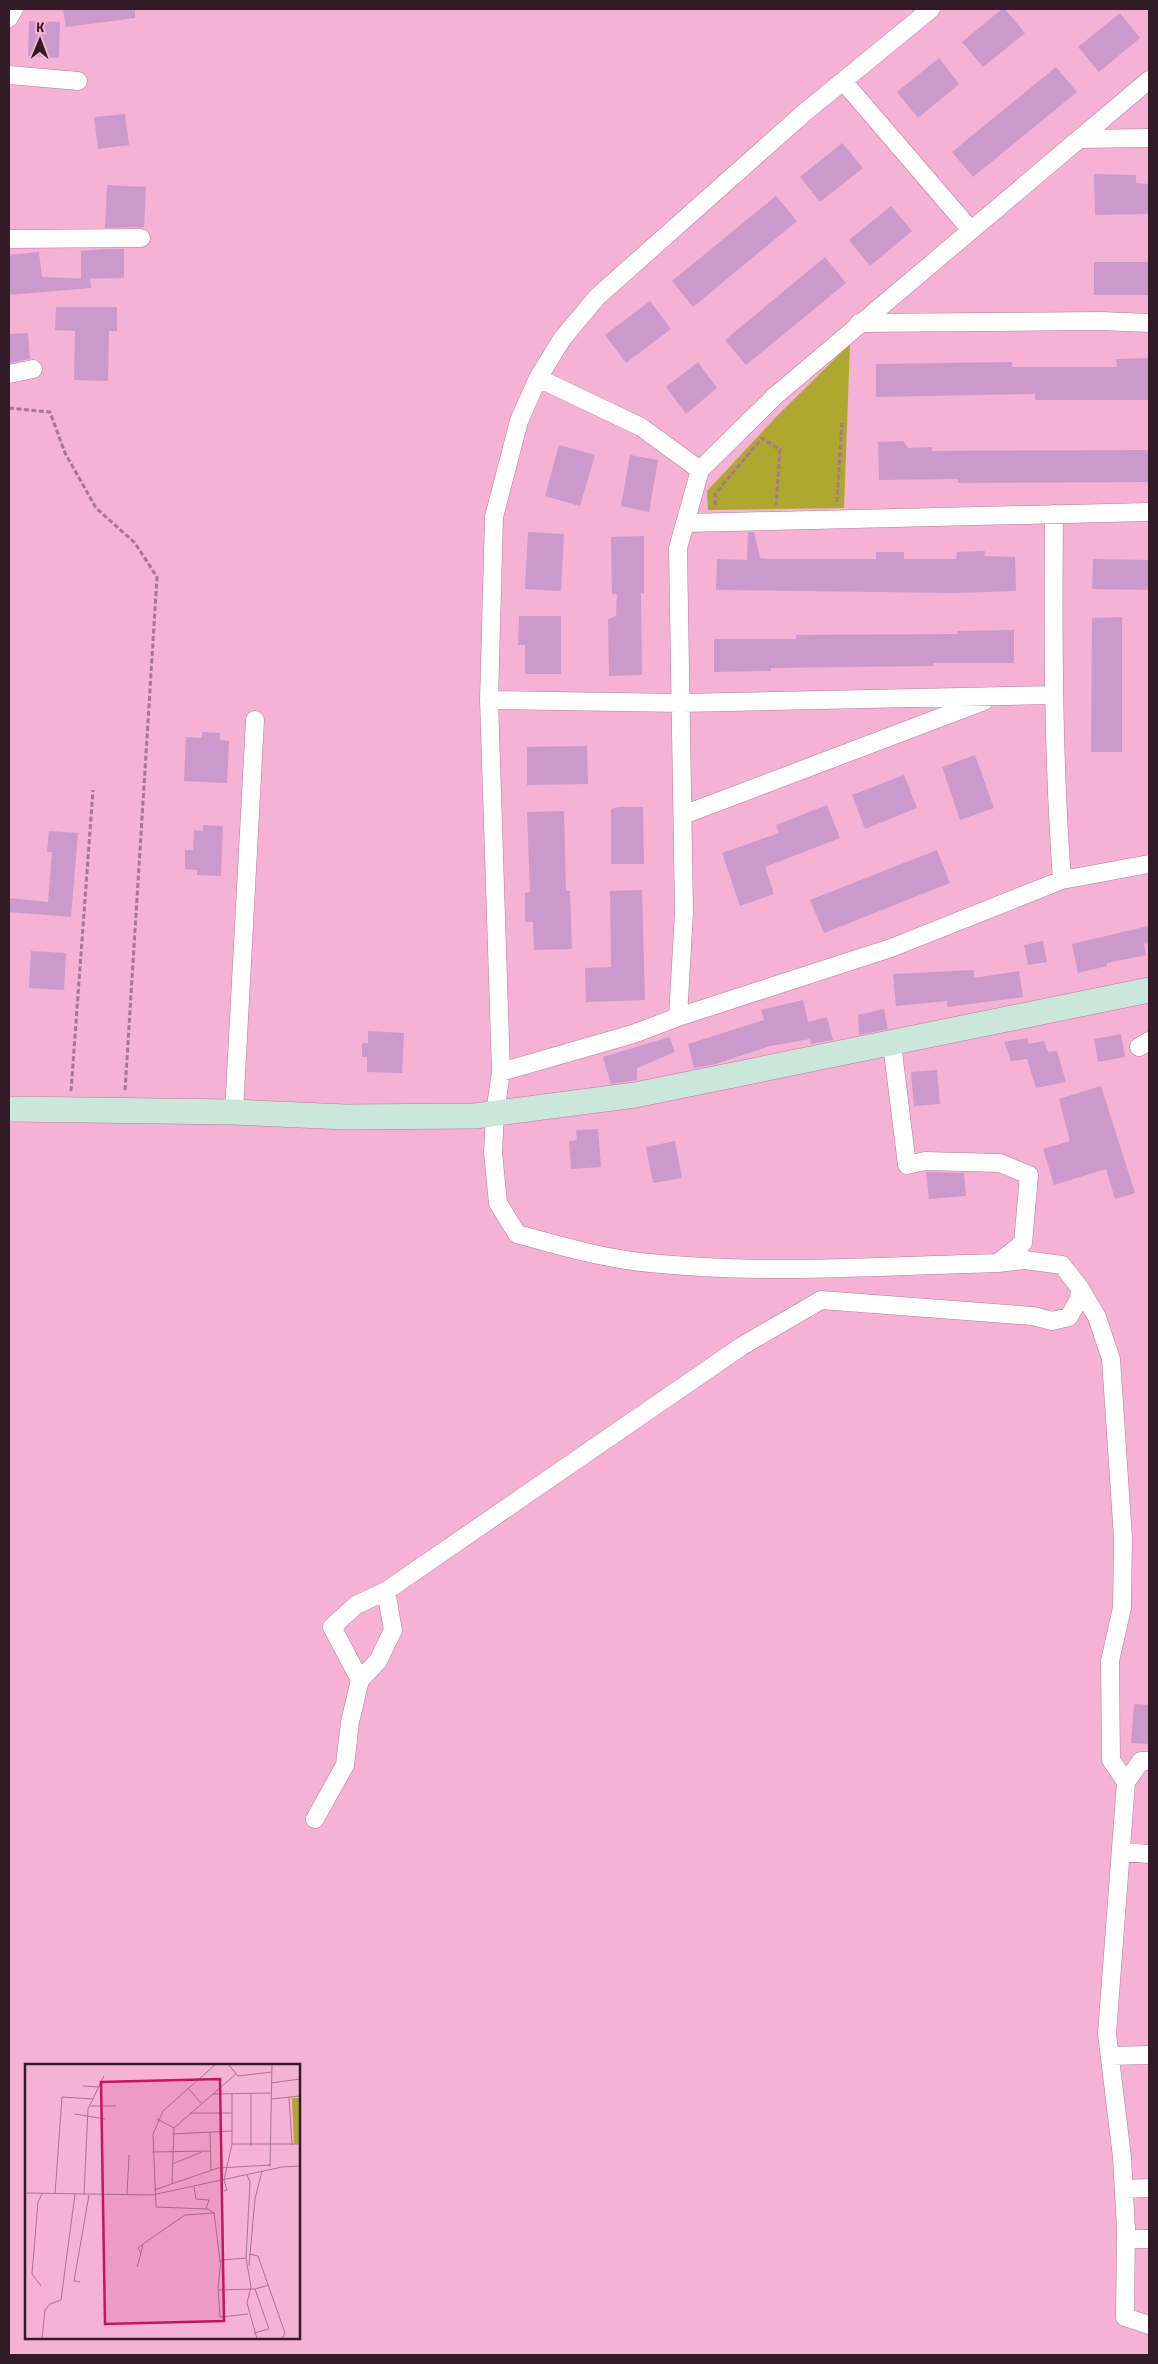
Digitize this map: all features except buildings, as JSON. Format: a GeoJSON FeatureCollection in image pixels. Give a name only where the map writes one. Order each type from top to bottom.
{"type":"FeatureCollection","features":[{"type":"Feature","properties":{"kind":"street"},"geometry":{"type":"LineString","coordinates":[[9,18],[14,9]]}},
{"type":"Feature","properties":{"kind":"street"},"geometry":{"type":"LineString","coordinates":[[931,9],[804,113],[597,298],[562,339],[538,378],[520,421],[494,517],[489,700],[500,1072],[493,1152],[498,1203],[517,1234],[578,1251],[649,1263],[759,1270],[998,1263],[1025,1260],[1062,1265],[1080,1288],[1097,1317],[1111,1359],[1123,1538],[1122,1608],[1110,1661],[1111,1760],[1126,1782]]}},
{"type":"Feature","properties":{"kind":"street"},"geometry":{"type":"LineString","coordinates":[[9,75],[78,81]]}},
{"type":"Feature","properties":{"kind":"street"},"geometry":{"type":"LineString","coordinates":[[678,1016],[684,912],[678,548],[700,470],[775,396],[970,229],[1149,80]]}},
{"type":"Feature","properties":{"kind":"street"},"geometry":{"type":"LineString","coordinates":[[843,81],[970,229]]}},
{"type":"Feature","properties":{"kind":"street"},"geometry":{"type":"LineString","coordinates":[[1080,139],[1149,138]]}},
{"type":"Feature","properties":{"kind":"street"},"geometry":{"type":"LineString","coordinates":[[9,239],[141,238]]}},
{"type":"Feature","properties":{"kind":"street"},"geometry":{"type":"LineString","coordinates":[[859,324],[1101,321],[1149,323]]}},
{"type":"Feature","properties":{"kind":"street"},"geometry":{"type":"LineString","coordinates":[[9,374],[33,369]]}},
{"type":"Feature","properties":{"kind":"street"},"geometry":{"type":"LineString","coordinates":[[538,378],[641,427],[700,470]]}},
{"type":"Feature","properties":{"kind":"street"},"geometry":{"type":"LineString","coordinates":[[685,523],[1149,512]]}},
{"type":"Feature","properties":{"kind":"street"},"geometry":{"type":"LineString","coordinates":[[1054,514],[1052,695],[1055,787],[1062,880]]}},
{"type":"Feature","properties":{"kind":"street"},"geometry":{"type":"LineString","coordinates":[[489,700],[681,703],[1052,695]]}},
{"type":"Feature","properties":{"kind":"street"},"geometry":{"type":"LineString","coordinates":[[683,815],[996,696]]}},
{"type":"Feature","properties":{"kind":"street"},"geometry":{"type":"LineString","coordinates":[[234,1112],[255,720]]}},
{"type":"Feature","properties":{"kind":"street"},"geometry":{"type":"LineString","coordinates":[[500,1072],[633,1034],[678,1016],[891,948],[1062,880],[1149,864]]}},
{"type":"Feature","properties":{"kind":"street"},"geometry":{"type":"LineString","coordinates":[[9,1109],[69,1112],[234,1112],[345,1117],[475,1116],[636,1095],[1149,990]]}},
{"type":"Feature","properties":{"kind":"street"},"geometry":{"type":"LineString","coordinates":[[892,1044],[907,1166],[925,1161],[1000,1163],[1029,1175],[1023,1243],[998,1263]]}},
{"type":"Feature","properties":{"kind":"street"},"geometry":{"type":"LineString","coordinates":[[360,1680],[332,1627],[356,1605],[386,1591],[742,1346],[821,1300],[1033,1316],[1052,1321],[1069,1317],[1079,1299],[1080,1288]]}},
{"type":"Feature","properties":{"kind":"street"},"geometry":{"type":"LineString","coordinates":[[315,1818],[344,1764],[350,1722],[360,1680],[378,1661],[393,1630],[386,1591]]}},
{"type":"Feature","properties":{"kind":"street"},"geometry":{"type":"LineString","coordinates":[[1149,1761],[1141,1761],[1126,1782],[1107,2034],[1122,2157],[1126,2239],[1125,2317],[1149,2325]]}},
{"type":"Feature","properties":{"kind":"street"},"geometry":{"type":"LineString","coordinates":[[1122,1852],[1149,1854]]}},
{"type":"Feature","properties":{"kind":"street"},"geometry":{"type":"LineString","coordinates":[[1110,2056],[1149,2055]]}},
{"type":"Feature","properties":{"kind":"street"},"geometry":{"type":"LineString","coordinates":[[1124,2189],[1149,2188]]}},
{"type":"Feature","properties":{"kind":"street"},"geometry":{"type":"LineString","coordinates":[[1126,2239],[1149,2239]]}},
{"type":"Feature","properties":{"kind":"path"},"geometry":{"type":"LineString","coordinates":[[9,408],[50,412],[65,453],[96,508],[135,543],[156,577],[124,1111]]}},
{"type":"Feature","properties":{"kind":"path"},"geometry":{"type":"LineString","coordinates":[[828,503],[837,503],[842,423]]}},
{"type":"Feature","properties":{"kind":"path"},"geometry":{"type":"LineString","coordinates":[[723,505],[715,506],[715,494],[762,438],[780,450],[776,504]]}},
{"type":"Feature","properties":{"kind":"path"},"geometry":{"type":"LineString","coordinates":[[767,504],[785,504]]}},
{"type":"Feature","properties":{"kind":"path"},"geometry":{"type":"LineString","coordinates":[[69,1112],[93,790]]}},
{"type":"Feature","properties":{"kind":"shaded area"},"geometry":{"type":"Polygon","coordinates":[[[850,344],[844,508],[708,510],[707,491],[777,416],[850,344]]]}}]}
